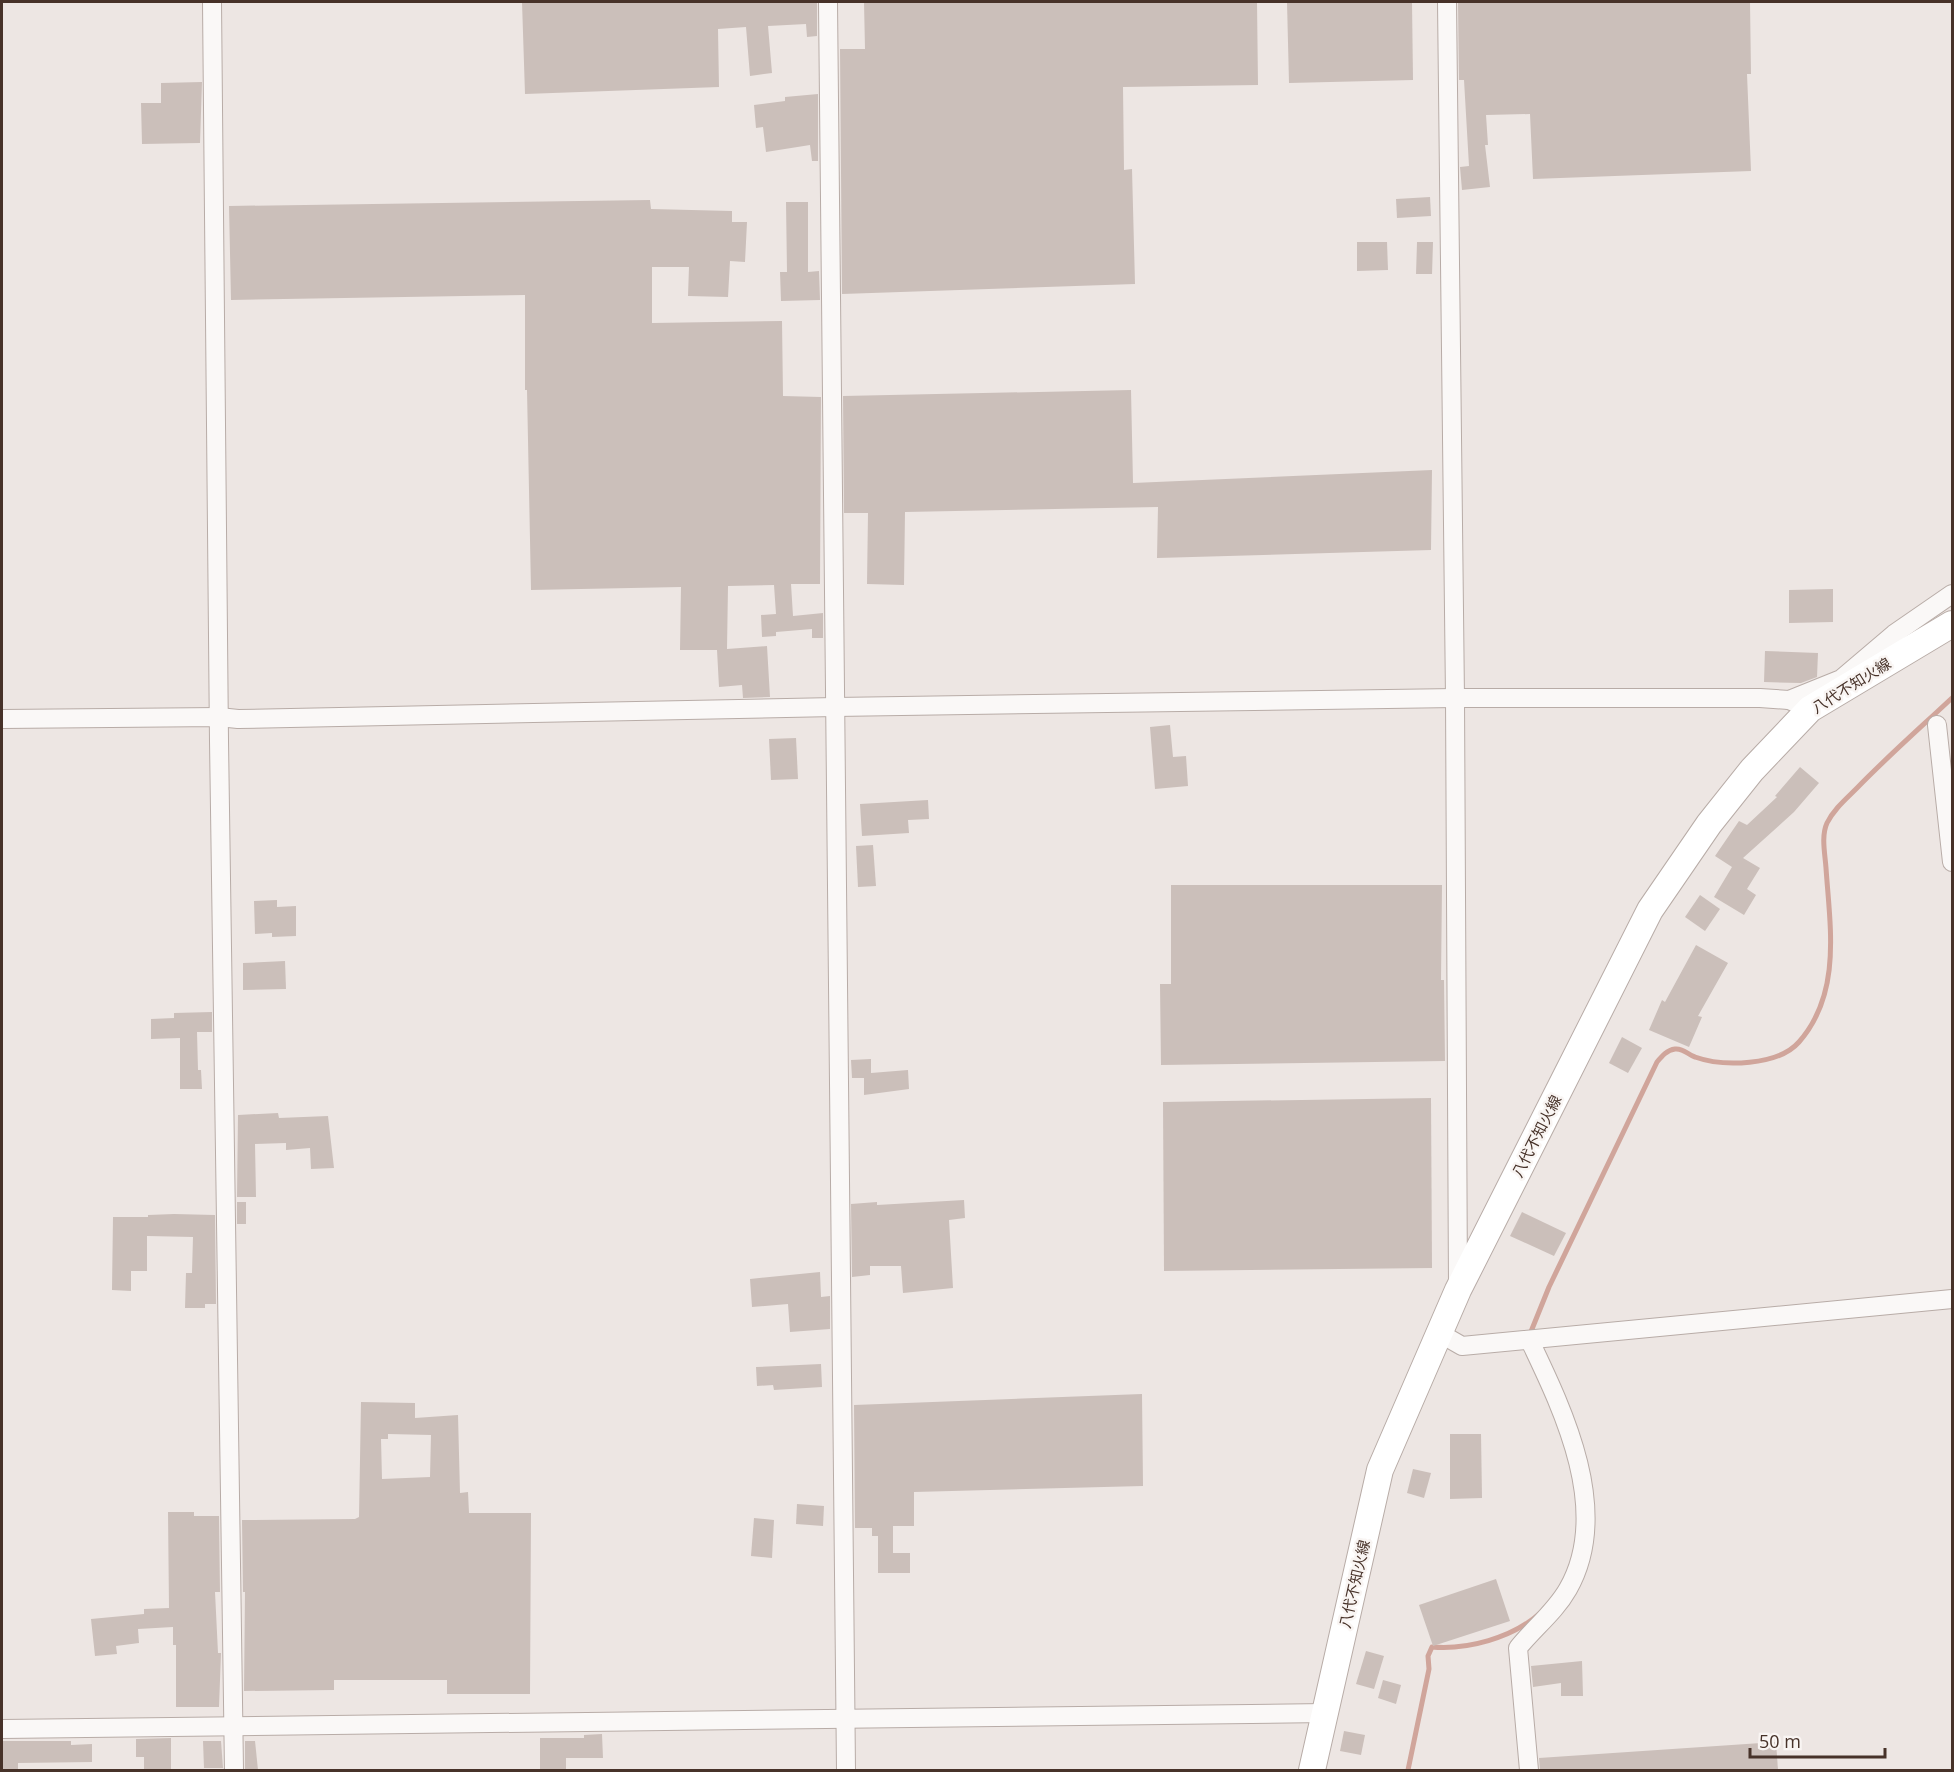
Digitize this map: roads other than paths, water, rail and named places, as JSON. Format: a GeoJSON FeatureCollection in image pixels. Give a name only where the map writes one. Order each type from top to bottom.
{"type":"FeatureCollection","features":[{"type":"Feature","properties":{"kind":"main road","name":"八代不知火線"},"geometry":{"type":"LineString","coordinates":[[1312,1770],[1380,1470],[1441,1334],[1458,1290],[1650,910],[1709,824],[1800,705],[1953,624]]}},
{"type":"Feature","properties":{"kind":"street"},"geometry":{"type":"LineString","coordinates":[[212,2],[219,717],[235,1697],[234,1770]]}},
{"type":"Feature","properties":{"kind":"street"},"geometry":{"type":"LineString","coordinates":[[828,2],[846,1770]]}},
{"type":"Feature","properties":{"kind":"street"},"geometry":{"type":"LineString","coordinates":[[1447,2],[1455,698],[1458,1290]]}},
{"type":"Feature","properties":{"kind":"street"},"geometry":{"type":"LineString","coordinates":[[2,719],[219,717],[238,720],[836,707],[1455,698],[1760,698],[1800,705],[1841,680],[1894,634],[1953,594]]}},
{"type":"Feature","properties":{"kind":"street"},"geometry":{"type":"LineString","coordinates":[[1937,725],[1953,862]]}},
{"type":"Feature","properties":{"kind":"street"},"geometry":{"type":"LineString","coordinates":[[1441,1334],[1462,1346],[1953,1299]]}},
{"type":"Feature","properties":{"kind":"street"},"geometry":{"type":"LineString","coordinates":[[1529,1770],[1518,1648],[1548,1617],[1568,1589],[1578,1567],[1584,1536],[1583,1488],[1577,1454],[1553,1388],[1530,1341]]}},
{"type":"Feature","properties":{"kind":"street"},"geometry":{"type":"LineString","coordinates":[[2,1729],[1326,1713]]}},
{"type":"Feature","properties":{"kind":"waterway"},"geometry":{"type":"LineString","coordinates":[[1530,1334],[1549,1287],[1657,1062],[1665,1054],[1675,1049],[1695,1057],[1720,1062],[1764,1060],[1790,1050],[1813,1023],[1822,1002],[1830,959],[1830,913],[1824,845],[1827,823],[1845,800],[1952,698]]}},
{"type":"Feature","properties":{"kind":"waterway"},"geometry":{"type":"LineString","coordinates":[[1408,1770],[1429,1669],[1428,1656],[1432,1647],[1460,1646],[1488,1641],[1516,1630],[1539,1614]]}}]}
